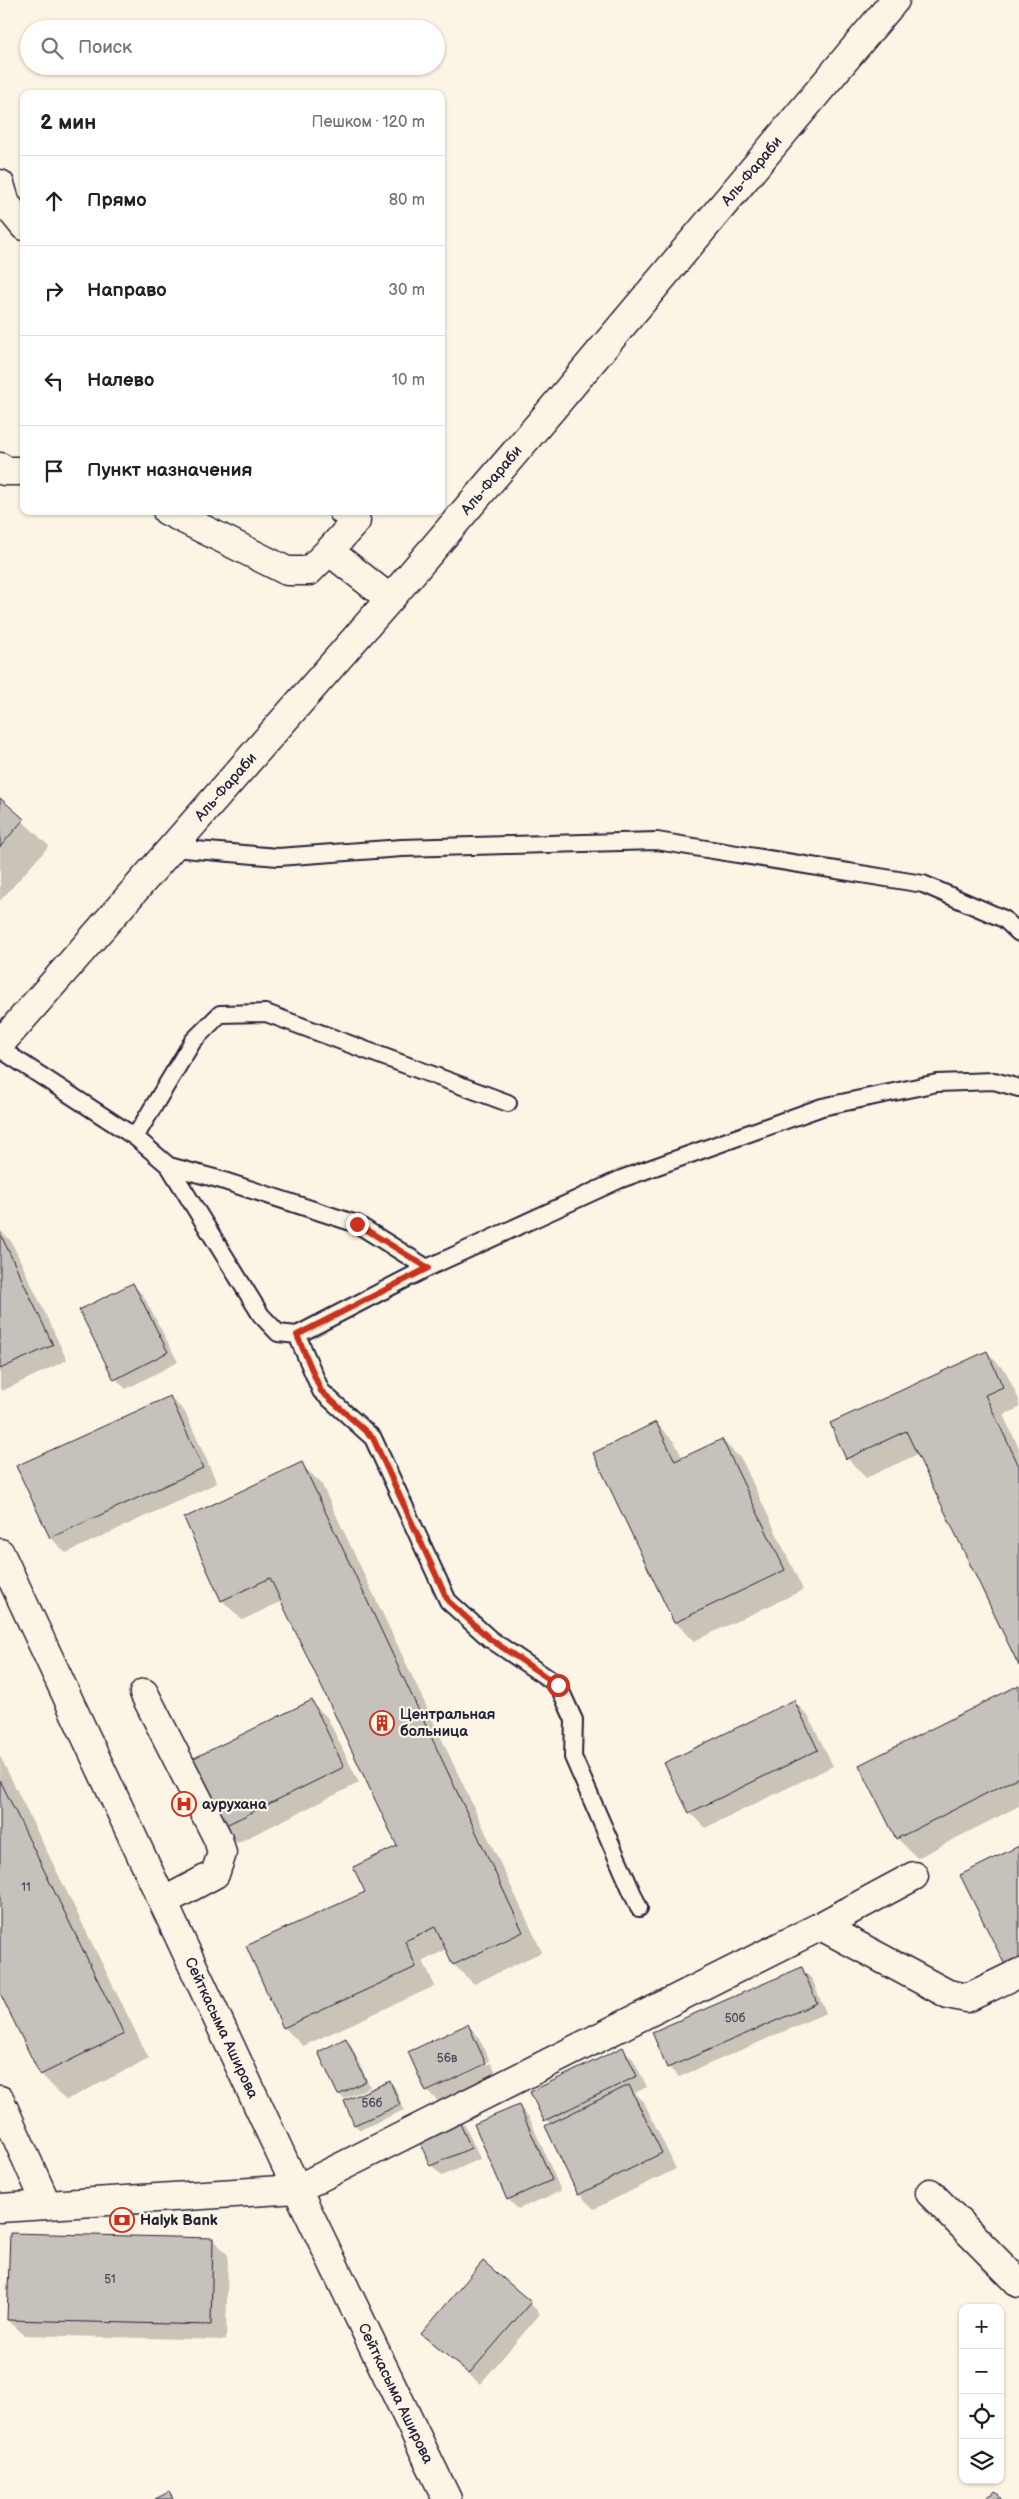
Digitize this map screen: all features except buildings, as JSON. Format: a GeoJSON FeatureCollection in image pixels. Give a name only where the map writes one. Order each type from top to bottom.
{"type":"FeatureCollection","features":[{"type":"Feature","properties":{"kind":"street","name":"Аль-Фараби"},"geometry":{"type":"LineString","coordinates":[[0,1044],[390,598],[552,409],[895,0]]}},
{"type":"Feature","properties":{"kind":"street"},"geometry":{"type":"LineString","coordinates":[[0,184],[6,204],[20,221]]}},
{"type":"Feature","properties":{"kind":"street"},"geometry":{"type":"LineString","coordinates":[[0,467],[4,471],[20,471]]}},
{"type":"Feature","properties":{"kind":"street"},"geometry":{"type":"LineString","coordinates":[[175,515],[287,571],[309,571],[329,551],[354,515]]}},
{"type":"Feature","properties":{"kind":"street"},"geometry":{"type":"LineString","coordinates":[[329,551],[390,598]]}},
{"type":"Feature","properties":{"kind":"street","name":"Сейткасыма Аширова"},"geometry":{"type":"LineString","coordinates":[[0,1553],[297,2189],[447,2499]]}},
{"type":"Feature","properties":{"kind":"street"},"geometry":{"type":"LineString","coordinates":[[144,1693],[218,1839],[222,1853],[215,1874],[163,1902]]}},
{"type":"Feature","properties":{"kind":"street"},"geometry":{"type":"LineString","coordinates":[[0,2208],[46,2203],[297,2189],[821,1926],[914,1876]]}},
{"type":"Feature","properties":{"kind":"street"},"geometry":{"type":"LineString","coordinates":[[821,1926],[948,1994],[966,1998],[1019,1973]]}},
{"type":"Feature","properties":{"kind":"street"},"geometry":{"type":"LineString","coordinates":[[0,2100],[46,2203]]}},
{"type":"Feature","properties":{"kind":"street"},"geometry":{"type":"LineString","coordinates":[[930,2194],[1019,2283]]}},
{"type":"Feature","properties":{"kind":"lane"},"geometry":{"type":"LineString","coordinates":[[172,848],[278,857],[402,848],[657,841],[923,884],[1004,919],[1019,933]]}},
{"type":"Feature","properties":{"kind":"lane"},"geometry":{"type":"LineString","coordinates":[[135,1137],[193,1041],[220,1014],[266,1013],[508,1103]]}},
{"type":"Feature","properties":{"kind":"lane"},"geometry":{"type":"LineString","coordinates":[[0,1049],[135,1137],[169,1166],[261,1315],[278,1332],[297,1335],[428,1268],[622,1179],[822,1108],[937,1083],[994,1081],[1019,1088]]}},
{"type":"Feature","properties":{"kind":"lane"},"geometry":{"type":"LineString","coordinates":[[169,1166],[218,1179],[357,1224],[428,1268]]}},
{"type":"Feature","properties":{"kind":"lane"},"geometry":{"type":"LineString","coordinates":[[297,1335],[321,1391],[373,1438],[448,1601],[490,1639],[558,1685],[574,1720],[573,1757],[639,1908]]}},
{"type":"Feature","properties":{"kind":"place","name":"Центральная больница"},"geometry":{"type":"Point","coordinates":[382,1723]}},
{"type":"Feature","properties":{"kind":"place","name":"аурухана"},"geometry":{"type":"Point","coordinates":[184,1804]}},
{"type":"Feature","properties":{"kind":"place","name":"Halyk Bank"},"geometry":{"type":"Point","coordinates":[122,2220]}},
{"type":"Feature","properties":{"kind":"route"},"geometry":{"type":"LineString","coordinates":[[357,1224],[428,1268],[297,1335],[321,1391],[373,1438],[448,1601],[490,1639],[558,1685]]}}]}
